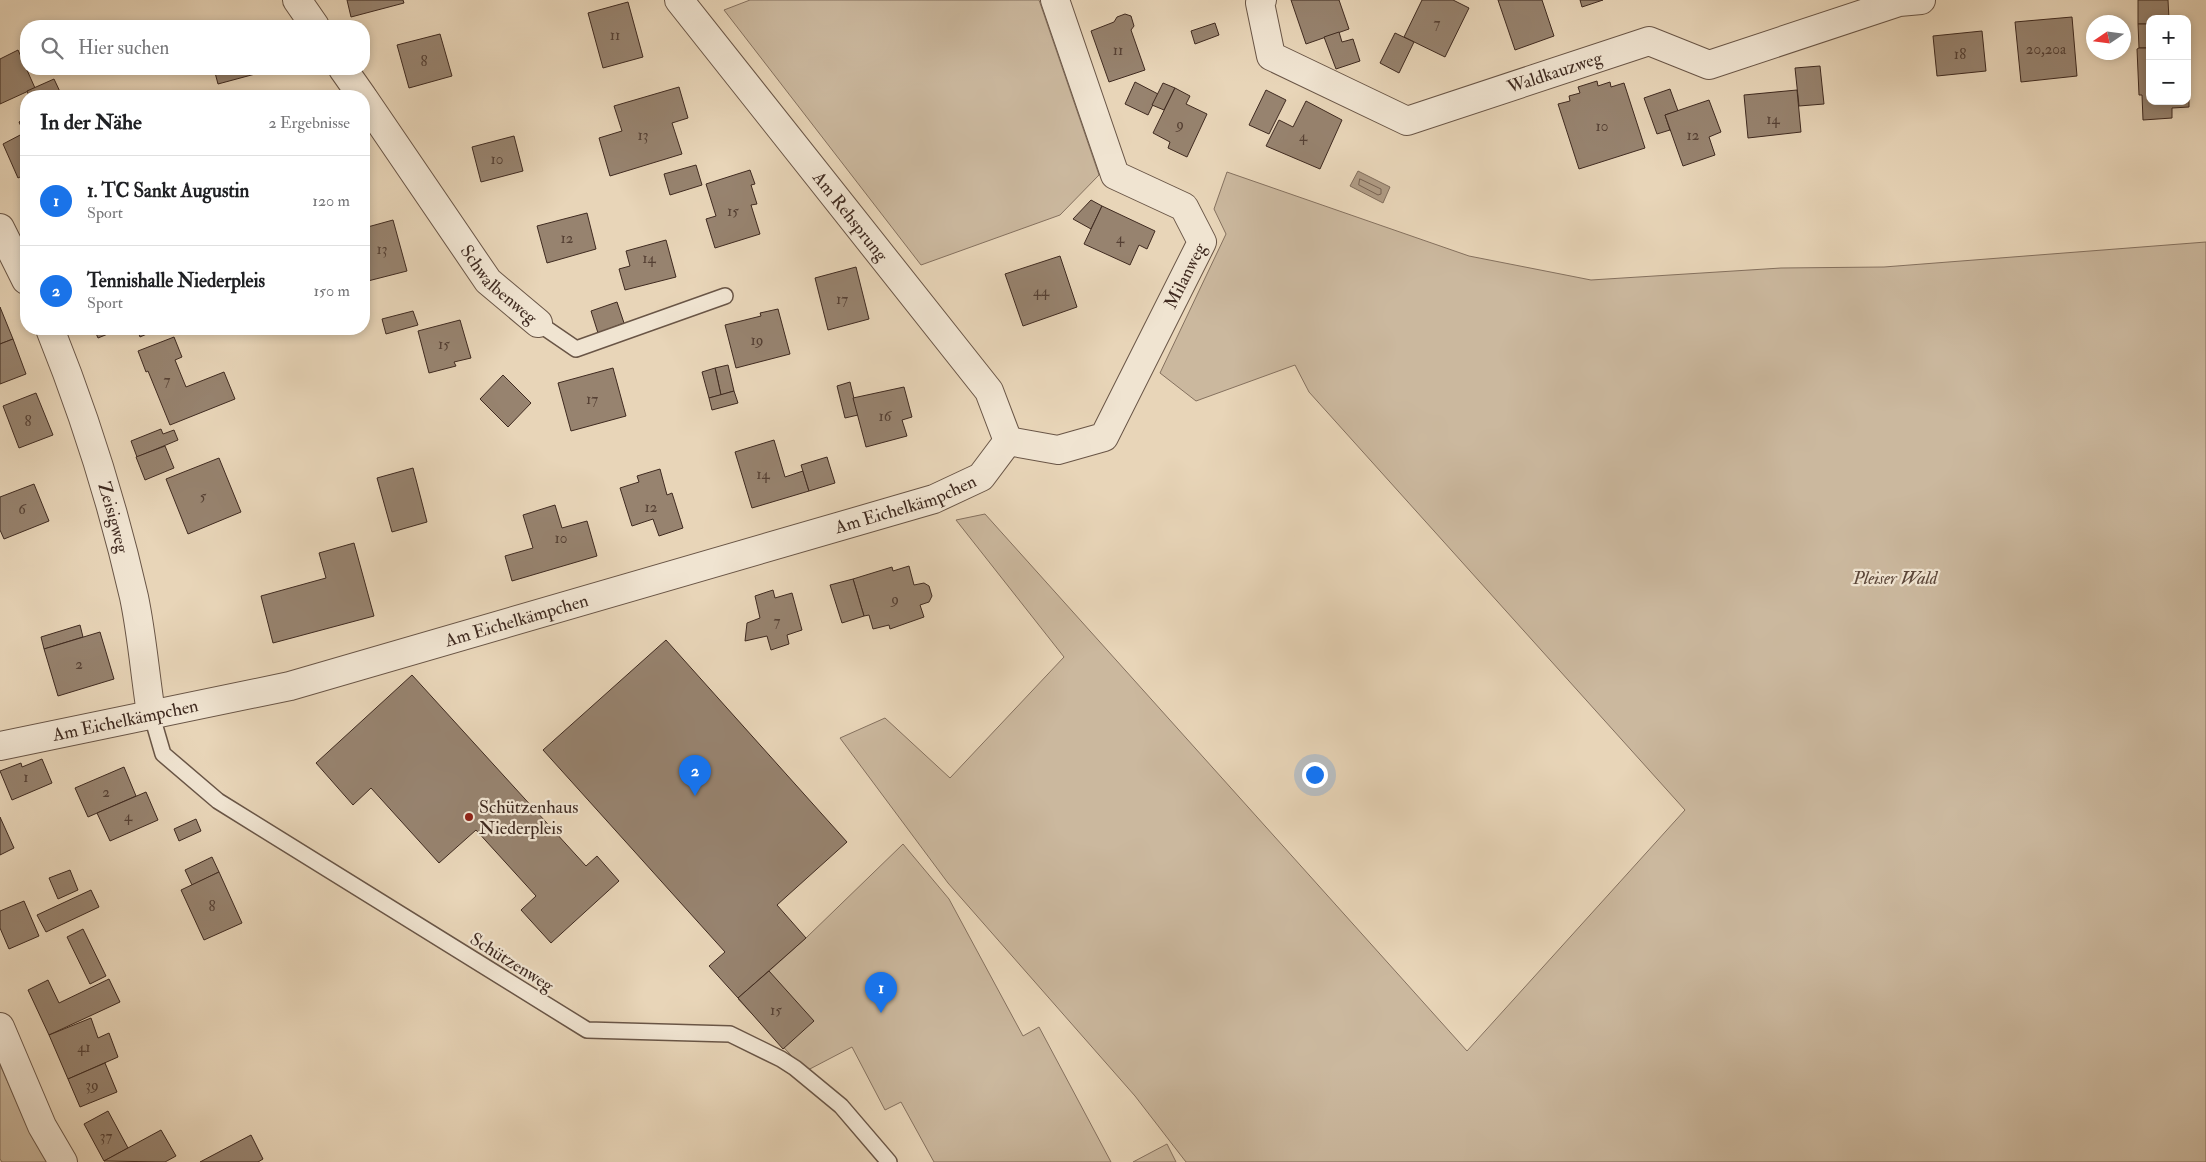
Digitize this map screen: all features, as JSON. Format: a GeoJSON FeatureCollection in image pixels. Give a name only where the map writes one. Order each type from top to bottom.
{"type":"FeatureCollection","features":[{"type":"Feature","properties":{"kind":"street"},"geometry":{"type":"LineString","coordinates":[[297,0],[311,20]]}},
{"type":"Feature","properties":{"kind":"street","name":"Am Rehsprung"},"geometry":{"type":"LineString","coordinates":[[680,0],[989,392],[1008,441]]}},
{"type":"Feature","properties":{"kind":"street","name":"Milanweg"},"geometry":{"type":"LineString","coordinates":[[1008,441],[1058,450],[1104,437],[1202,242],[1184,207],[1115,175],[1055,0]]}},
{"type":"Feature","properties":{"kind":"street","name":"Waldkauzweg"},"geometry":{"type":"LineString","coordinates":[[1262,0],[1260,3],[1271,56],[1406,121],[1649,40],[1709,65],[1907,1]]}},
{"type":"Feature","properties":{"kind":"street","name":"Schwalbenweg"},"geometry":{"type":"LineString","coordinates":[[348,75],[358,90]]}},
{"type":"Feature","properties":{"kind":"street","name":"Schwalbenweg"},"geometry":{"type":"LineString","coordinates":[[370,107],[488,280],[538,323]]}},
{"type":"Feature","properties":{"kind":"street"},"geometry":{"type":"LineString","coordinates":[[0,228],[20,268]]}},
{"type":"Feature","properties":{"kind":"street","name":"Zeisigweg"},"geometry":{"type":"LineString","coordinates":[[52,335],[100,467],[132,589],[151,714]]}},
{"type":"Feature","properties":{"kind":"street","name":"Am Eichelkämpchen"},"geometry":{"type":"LineString","coordinates":[[0,746],[290,686],[934,499],[981,477],[1008,441]]}},
{"type":"Feature","properties":{"kind":"street"},"geometry":{"type":"LineString","coordinates":[[0,1027],[42,1126],[64,1162]]}},
{"type":"Feature","properties":{"kind":"lane","name":"Schwalbenweg"},"geometry":{"type":"LineString","coordinates":[[538,323],[576,349],[725,296]]}},
{"type":"Feature","properties":{"kind":"lane","name":"Schützenweg"},"geometry":{"type":"LineString","coordinates":[[151,714],[163,754],[218,800],[587,1030],[730,1034],[795,1068],[842,1106],[889,1162]]}},
{"type":"Feature","properties":{"kind":"green space"},"geometry":{"type":"Polygon","coordinates":[[[750,0],[1039,0],[1099,175],[1060,215],[921,265],[724,10],[750,0]]]}},
{"type":"Feature","properties":{"kind":"green space","name":"Pleiser Wald"},"geometry":{"type":"Polygon","coordinates":[[[1227,172],[1469,256],[1591,280],[1781,268],[1884,267],[2206,242],[2206,1162],[1186,1162],[1135,1096],[948,883],[840,738],[885,718],[950,778],[1064,657],[956,520],[985,514],[1467,1051],[1685,810],[1309,392],[1295,365],[1196,401],[1160,373],[1226,234],[1214,209],[1227,172]]]}},
{"type":"Feature","properties":{"kind":"green space"},"geometry":{"type":"Polygon","coordinates":[[[903,844],[949,899],[1023,1036],[1039,1027],[1111,1162],[934,1162],[901,1102],[885,1110],[852,1047],[806,1071],[738,999],[806,938],[903,844]]]}},
{"type":"Feature","properties":{"kind":"green space"},"geometry":{"type":"Polygon","coordinates":[[[0,1064],[26,1124],[49,1162],[2,1162],[0,1159],[0,1064]]]}},
{"type":"Feature","properties":{"kind":"green space"},"geometry":{"type":"Polygon","coordinates":[[[1167,1144],[1176,1162],[1133,1162],[1167,1144]]]}},
{"type":"Feature","properties":{"kind":"water"},"geometry":{"type":"Polygon","coordinates":[[[1358,171],[1390,187],[1383,203],[1350,186],[1358,171]]]}},
{"type":"Feature","properties":{"kind":"building"},"geometry":{"type":"Polygon","coordinates":[[[347,0],[403,0],[404,3],[351,17],[347,0]]]}},
{"type":"Feature","properties":{"kind":"building"},"geometry":{"type":"Polygon","coordinates":[[[1291,0],[1339,0],[1349,29],[1306,44],[1291,0]]]}},
{"type":"Feature","properties":{"kind":"building"},"geometry":{"type":"Polygon","coordinates":[[[1422,0],[1453,0],[1469,8],[1445,57],[1404,37],[1422,0]]]}},
{"type":"Feature","properties":{"kind":"building"},"geometry":{"type":"Polygon","coordinates":[[[1498,0],[1542,0],[1554,36],[1515,50],[1498,0]]]}},
{"type":"Feature","properties":{"kind":"building"},"geometry":{"type":"Polygon","coordinates":[[[1580,0],[1603,0],[1582,7],[1580,0]]]}},
{"type":"Feature","properties":{"kind":"building"},"geometry":{"type":"Polygon","coordinates":[[[2138,0],[2168,0],[2169,15],[2146,15],[2146,24],[2138,24],[2138,0]]]}},
{"type":"Feature","properties":{"kind":"building"},"geometry":{"type":"Polygon","coordinates":[[[628,2],[643,57],[603,68],[588,13],[628,2]]]}},
{"type":"Feature","properties":{"kind":"building"},"geometry":{"type":"Polygon","coordinates":[[[1125,14],[1131,16],[1134,26],[1131,30],[1145,70],[1109,82],[1091,31],[1114,22],[1117,17],[1125,14]]]}},
{"type":"Feature","properties":{"kind":"building"},"geometry":{"type":"Polygon","coordinates":[[[2072,17],[2077,76],[2021,82],[2015,22],[2072,17]]]}},
{"type":"Feature","properties":{"kind":"building"},"geometry":{"type":"Polygon","coordinates":[[[1215,23],[1219,35],[1195,44],[1191,31],[1215,23]]]}},
{"type":"Feature","properties":{"kind":"building"},"geometry":{"type":"Polygon","coordinates":[[[2138,24],[2146,24],[2146,48],[2139,48],[2138,24]]]}},
{"type":"Feature","properties":{"kind":"building"},"geometry":{"type":"Polygon","coordinates":[[[1982,31],[1986,71],[1937,76],[1933,36],[1982,31]]]}},
{"type":"Feature","properties":{"kind":"building"},"geometry":{"type":"Polygon","coordinates":[[[1339,32],[1342,42],[1353,39],[1360,61],[1336,69],[1324,37],[1339,32]]]}},
{"type":"Feature","properties":{"kind":"building"},"geometry":{"type":"Polygon","coordinates":[[[1395,33],[1414,42],[1399,73],[1380,63],[1395,33]]]}},
{"type":"Feature","properties":{"kind":"building"},"geometry":{"type":"Polygon","coordinates":[[[440,34],[452,76],[409,88],[397,45],[440,34]]]}},
{"type":"Feature","properties":{"kind":"building"},"geometry":{"type":"Polygon","coordinates":[[[2146,48],[2146,105],[2189,105],[2189,107],[2172,108],[2172,118],[2143,120],[2142,95],[2139,95],[2137,49],[2146,48]]]}},
{"type":"Feature","properties":{"kind":"building"},"geometry":{"type":"Polygon","coordinates":[[[18,50],[20,54],[20,75],[29,75],[35,88],[20,90],[20,95],[0,104],[0,59],[18,50]]]}},
{"type":"Feature","properties":{"kind":"building"},"geometry":{"type":"Polygon","coordinates":[[[1820,66],[1824,104],[1799,106],[1795,68],[1820,66]]]}},
{"type":"Feature","properties":{"kind":"building"},"geometry":{"type":"Polygon","coordinates":[[[216,75],[251,75],[218,84],[216,75]]]}},
{"type":"Feature","properties":{"kind":"building"},"geometry":{"type":"Polygon","coordinates":[[[54,79],[59,90],[29,90],[54,79]]]}},
{"type":"Feature","properties":{"kind":"building"},"geometry":{"type":"Polygon","coordinates":[[[1597,81],[1598,86],[1610,82],[1611,87],[1624,83],[1645,148],[1579,169],[1558,104],[1570,101],[1569,96],[1580,93],[1578,87],[1597,81]]]}},
{"type":"Feature","properties":{"kind":"building"},"geometry":{"type":"Polygon","coordinates":[[[1135,82],[1158,94],[1148,115],[1125,104],[1135,82]]]}},
{"type":"Feature","properties":{"kind":"building"},"geometry":{"type":"Polygon","coordinates":[[[1163,83],[1175,88],[1164,110],[1152,105],[1163,83]]]}},
{"type":"Feature","properties":{"kind":"building"},"geometry":{"type":"Polygon","coordinates":[[[679,87],[688,118],[672,123],[682,154],[610,176],[599,138],[622,131],[614,106],[679,87]]]}},
{"type":"Feature","properties":{"kind":"building"},"geometry":{"type":"Polygon","coordinates":[[[1175,88],[1190,96],[1186,104],[1207,114],[1187,157],[1168,148],[1170,142],[1153,133],[1175,88]]]}},
{"type":"Feature","properties":{"kind":"building"},"geometry":{"type":"Polygon","coordinates":[[[1670,89],[1678,111],[1665,115],[1670,130],[1657,134],[1644,98],[1670,89]]]}},
{"type":"Feature","properties":{"kind":"building"},"geometry":{"type":"Polygon","coordinates":[[[1266,90],[1286,100],[1269,134],[1249,125],[1266,90]]]}},
{"type":"Feature","properties":{"kind":"building"},"geometry":{"type":"Polygon","coordinates":[[[1797,90],[1801,132],[1748,138],[1744,95],[1797,90]]]}},
{"type":"Feature","properties":{"kind":"building"},"geometry":{"type":"Polygon","coordinates":[[[1709,100],[1721,132],[1709,137],[1715,155],[1683,166],[1665,115],[1709,100]]]}},
{"type":"Feature","properties":{"kind":"building"},"geometry":{"type":"Polygon","coordinates":[[[1306,101],[1342,120],[1320,169],[1266,146],[1279,120],[1293,127],[1306,101]]]}},
{"type":"Feature","properties":{"kind":"building"},"geometry":{"type":"Polygon","coordinates":[[[20,135],[20,177],[18,178],[3,144],[20,135]]]}},
{"type":"Feature","properties":{"kind":"building"},"geometry":{"type":"Polygon","coordinates":[[[514,136],[523,171],[481,182],[472,147],[514,136]]]}},
{"type":"Feature","properties":{"kind":"building"},"geometry":{"type":"Polygon","coordinates":[[[696,165],[702,185],[670,195],[664,174],[696,165]]]}},
{"type":"Feature","properties":{"kind":"building"},"geometry":{"type":"Polygon","coordinates":[[[750,170],[755,184],[751,185],[757,204],[751,205],[760,234],[715,248],[706,219],[716,216],[706,184],[750,170]]]}},
{"type":"Feature","properties":{"kind":"building"},"geometry":{"type":"Polygon","coordinates":[[[1091,200],[1102,206],[1091,229],[1073,219],[1091,200]]]}},
{"type":"Feature","properties":{"kind":"building"},"geometry":{"type":"Polygon","coordinates":[[[1102,206],[1155,231],[1147,249],[1139,245],[1130,265],[1084,244],[1102,206]]]}},
{"type":"Feature","properties":{"kind":"building"},"geometry":{"type":"Polygon","coordinates":[[[587,213],[596,249],[547,263],[537,226],[587,213]]]}},
{"type":"Feature","properties":{"kind":"building"},"geometry":{"type":"Polygon","coordinates":[[[393,220],[407,271],[370,280],[370,226],[393,220]]]}},
{"type":"Feature","properties":{"kind":"building"},"geometry":{"type":"Polygon","coordinates":[[[666,240],[676,277],[625,290],[619,269],[630,266],[626,251],[666,240]]]}},
{"type":"Feature","properties":{"kind":"building"},"geometry":{"type":"Polygon","coordinates":[[[1060,256],[1077,307],[1023,326],[1005,274],[1060,256]]]}},
{"type":"Feature","properties":{"kind":"building"},"geometry":{"type":"Polygon","coordinates":[[[856,267],[869,319],[828,330],[815,278],[856,267]]]}},
{"type":"Feature","properties":{"kind":"building"},"geometry":{"type":"Polygon","coordinates":[[[617,302],[624,323],[598,333],[591,311],[617,302]]]}},
{"type":"Feature","properties":{"kind":"building"},"geometry":{"type":"Polygon","coordinates":[[[0,307],[13,339],[0,344],[0,307]]]}},
{"type":"Feature","properties":{"kind":"building"},"geometry":{"type":"Polygon","coordinates":[[[778,309],[790,354],[736,368],[725,325],[761,316],[760,313],[778,309]]]}},
{"type":"Feature","properties":{"kind":"building"},"geometry":{"type":"Polygon","coordinates":[[[413,311],[418,325],[386,334],[382,319],[413,311]]]}},
{"type":"Feature","properties":{"kind":"building"},"geometry":{"type":"Polygon","coordinates":[[[460,320],[471,358],[454,362],[456,366],[429,373],[418,331],[460,320]]]}},
{"type":"Feature","properties":{"kind":"building"},"geometry":{"type":"Polygon","coordinates":[[[174,337],[182,357],[175,360],[186,387],[224,372],[235,399],[170,425],[138,351],[174,337]]]}},
{"type":"Feature","properties":{"kind":"building"},"geometry":{"type":"Polygon","coordinates":[[[13,339],[26,374],[0,384],[0,344],[13,339]]]}},
{"type":"Feature","properties":{"kind":"building"},"geometry":{"type":"Polygon","coordinates":[[[728,365],[734,391],[721,395],[715,368],[728,365]]]}},
{"type":"Feature","properties":{"kind":"building"},"geometry":{"type":"Polygon","coordinates":[[[613,368],[626,416],[571,431],[558,383],[613,368]]]}},
{"type":"Feature","properties":{"kind":"building"},"geometry":{"type":"Polygon","coordinates":[[[715,368],[721,395],[709,398],[702,372],[715,368]]]}},
{"type":"Feature","properties":{"kind":"building"},"geometry":{"type":"Polygon","coordinates":[[[503,375],[531,403],[508,427],[480,399],[503,375]]]}},
{"type":"Feature","properties":{"kind":"building"},"geometry":{"type":"Polygon","coordinates":[[[850,382],[858,415],[845,418],[837,386],[850,382]]]}},
{"type":"Feature","properties":{"kind":"building"},"geometry":{"type":"Polygon","coordinates":[[[904,387],[912,417],[902,420],[907,436],[866,447],[853,398],[904,387]]]}},
{"type":"Feature","properties":{"kind":"building"},"geometry":{"type":"Polygon","coordinates":[[[734,391],[738,403],[712,410],[709,398],[734,391]]]}},
{"type":"Feature","properties":{"kind":"building"},"geometry":{"type":"Polygon","coordinates":[[[36,393],[53,435],[19,448],[3,406],[36,393]]]}},
{"type":"Feature","properties":{"kind":"building"},"geometry":{"type":"Polygon","coordinates":[[[161,429],[163,434],[174,430],[178,440],[137,457],[131,441],[161,429]]]}},
{"type":"Feature","properties":{"kind":"building"},"geometry":{"type":"Polygon","coordinates":[[[774,440],[785,477],[803,471],[809,491],[752,508],[735,452],[774,440]]]}},
{"type":"Feature","properties":{"kind":"building"},"geometry":{"type":"Polygon","coordinates":[[[165,446],[174,468],[145,480],[136,457],[165,446]]]}},
{"type":"Feature","properties":{"kind":"building"},"geometry":{"type":"Polygon","coordinates":[[[827,457],[835,483],[809,491],[801,465],[827,457]]]}},
{"type":"Feature","properties":{"kind":"building"},"geometry":{"type":"Polygon","coordinates":[[[219,458],[241,512],[188,534],[166,479],[219,458]]]}},
{"type":"Feature","properties":{"kind":"building"},"geometry":{"type":"Polygon","coordinates":[[[413,468],[427,522],[392,532],[377,478],[413,468]]]}},
{"type":"Feature","properties":{"kind":"building"},"geometry":{"type":"Polygon","coordinates":[[[660,469],[667,495],[672,493],[683,528],[659,536],[653,519],[632,526],[620,488],[639,482],[637,476],[660,469]]]}},
{"type":"Feature","properties":{"kind":"building"},"geometry":{"type":"Polygon","coordinates":[[[34,484],[49,521],[4,539],[0,530],[0,497],[34,484]]]}},
{"type":"Feature","properties":{"kind":"building"},"geometry":{"type":"Polygon","coordinates":[[[555,505],[562,528],[587,521],[597,556],[512,581],[505,556],[533,548],[523,515],[555,505]]]}},
{"type":"Feature","properties":{"kind":"building"},"geometry":{"type":"Polygon","coordinates":[[[354,543],[374,616],[273,643],[261,596],[326,578],[319,553],[354,543]]]}},
{"type":"Feature","properties":{"kind":"building"},"geometry":{"type":"Polygon","coordinates":[[[909,566],[914,585],[924,583],[929,586],[932,596],[929,602],[920,605],[924,617],[890,629],[889,625],[873,629],[869,615],[864,616],[853,579],[892,567],[893,571],[909,566]]]}},
{"type":"Feature","properties":{"kind":"building"},"geometry":{"type":"Polygon","coordinates":[[[853,579],[864,616],[842,623],[830,585],[853,579]]]}},
{"type":"Feature","properties":{"kind":"building"},"geometry":{"type":"Polygon","coordinates":[[[773,590],[775,598],[792,593],[802,630],[787,635],[789,644],[771,650],[767,636],[745,641],[747,623],[760,618],[755,596],[773,590]]]}},
{"type":"Feature","properties":{"kind":"building"},"geometry":{"type":"Polygon","coordinates":[[[80,625],[83,637],[44,649],[41,637],[80,625]]]}},
{"type":"Feature","properties":{"kind":"building"},"geometry":{"type":"Polygon","coordinates":[[[100,632],[114,679],[58,696],[44,649],[100,632]]]}},
{"type":"Feature","properties":{"kind":"building"},"geometry":{"type":"Polygon","coordinates":[[[666,640],[847,842],[777,905],[806,938],[738,998],[709,966],[725,952],[543,750],[666,640]]]}},
{"type":"Feature","properties":{"kind":"building","name":"Schützenhaus Niederpleis"},"geometry":{"type":"Polygon","coordinates":[[[412,675],[586,866],[597,856],[619,881],[551,943],[521,910],[536,896],[476,830],[439,863],[371,788],[353,805],[316,763],[412,675]]]}},
{"type":"Feature","properties":{"kind":"building"},"geometry":{"type":"Polygon","coordinates":[[[42,759],[52,783],[12,800],[0,771],[21,763],[22,767],[42,759]]]}},
{"type":"Feature","properties":{"kind":"building"},"geometry":{"type":"Polygon","coordinates":[[[124,767],[136,796],[88,817],[75,788],[124,767]]]}},
{"type":"Feature","properties":{"kind":"building"},"geometry":{"type":"Polygon","coordinates":[[[146,792],[158,820],[110,841],[97,813],[146,792]]]}},
{"type":"Feature","properties":{"kind":"building"},"geometry":{"type":"Polygon","coordinates":[[[0,817],[14,848],[0,855],[0,817]]]}},
{"type":"Feature","properties":{"kind":"building"},"geometry":{"type":"Polygon","coordinates":[[[196,819],[201,831],[179,841],[174,829],[196,819]]]}},
{"type":"Feature","properties":{"kind":"building"},"geometry":{"type":"Polygon","coordinates":[[[212,857],[219,872],[192,885],[185,870],[212,857]]]}},
{"type":"Feature","properties":{"kind":"building"},"geometry":{"type":"Polygon","coordinates":[[[70,870],[78,890],[58,899],[49,878],[70,870]]]}},
{"type":"Feature","properties":{"kind":"building"},"geometry":{"type":"Polygon","coordinates":[[[219,872],[242,923],[204,940],[181,890],[219,872]]]}},
{"type":"Feature","properties":{"kind":"building"},"geometry":{"type":"Polygon","coordinates":[[[91,890],[99,907],[46,932],[37,915],[91,890]]]}},
{"type":"Feature","properties":{"kind":"building"},"geometry":{"type":"Polygon","coordinates":[[[24,901],[39,936],[9,949],[0,928],[0,911],[24,901]]]}},
{"type":"Feature","properties":{"kind":"building"},"geometry":{"type":"Polygon","coordinates":[[[83,929],[106,976],[90,984],[67,937],[83,929]]]}},
{"type":"Feature","properties":{"kind":"building"},"geometry":{"type":"Polygon","coordinates":[[[769,971],[814,1021],[783,1049],[738,998],[769,971]]]}},
{"type":"Feature","properties":{"kind":"building"},"geometry":{"type":"Polygon","coordinates":[[[109,979],[120,1002],[49,1035],[28,990],[48,980],[59,1003],[109,979]]]}},
{"type":"Feature","properties":{"kind":"building"},"geometry":{"type":"Polygon","coordinates":[[[91,1018],[98,1038],[109,1033],[118,1057],[68,1079],[49,1035],[91,1018]]]}},
{"type":"Feature","properties":{"kind":"building"},"geometry":{"type":"Polygon","coordinates":[[[105,1063],[117,1092],[80,1107],[68,1079],[105,1063]]]}},
{"type":"Feature","properties":{"kind":"building"},"geometry":{"type":"Polygon","coordinates":[[[108,1111],[128,1148],[104,1161],[84,1124],[108,1111]]]}},
{"type":"Feature","properties":{"kind":"building"},"geometry":{"type":"Polygon","coordinates":[[[161,1130],[176,1156],[165,1162],[104,1161],[161,1130]]]}},
{"type":"Feature","properties":{"kind":"building"},"geometry":{"type":"Polygon","coordinates":[[[251,1135],[263,1159],[258,1162],[200,1162],[251,1135]]]}},
{"type":"Feature","properties":{"kind":"place","name":"Tennishalle Niederpleis"},"geometry":{"type":"Point","coordinates":[695,796]}},
{"type":"Feature","properties":{"kind":"place","name":"Schützenhaus Niederpleis"},"geometry":{"type":"Point","coordinates":[469,817]}},
{"type":"Feature","properties":{"kind":"place","name":"1. TC Sankt Augustin"},"geometry":{"type":"Point","coordinates":[881,1013]}}]}
